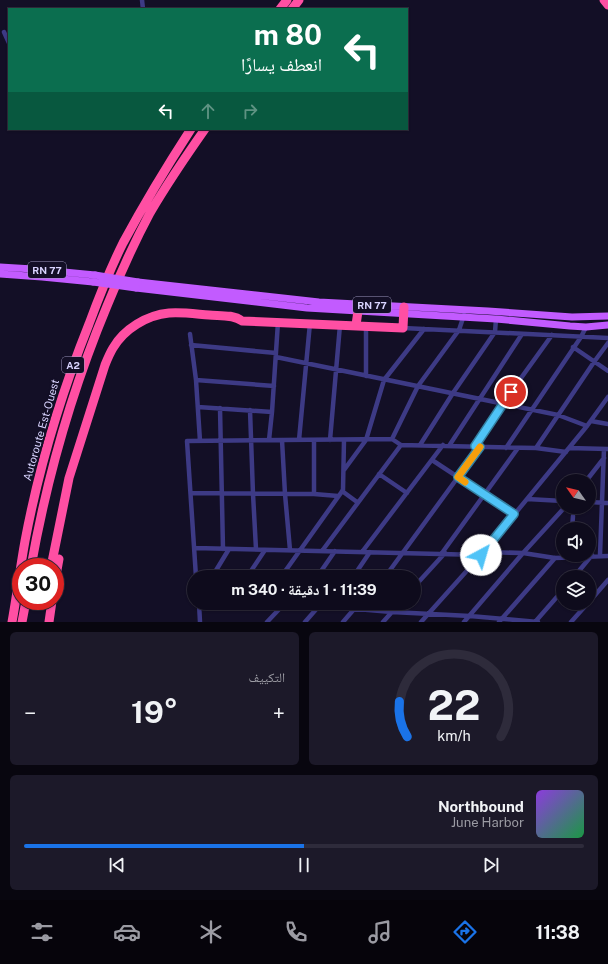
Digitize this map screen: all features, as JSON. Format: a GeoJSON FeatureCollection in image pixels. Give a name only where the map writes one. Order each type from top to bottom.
{"type":"FeatureCollection","features":[{"type":"Feature","properties":{"kind":"highway"},"geometry":{"type":"LineString","coordinates":[[281,8],[287,0]]}},
{"type":"Feature","properties":{"kind":"highway"},"geometry":{"type":"LineString","coordinates":[[293,8],[299,0]]}},
{"type":"Feature","properties":{"kind":"highway"},"geometry":{"type":"LineString","coordinates":[[604,0],[608,5]]}},
{"type":"Feature","properties":{"kind":"highway","name":"Autoroute Est-Ouest"},"geometry":{"type":"LineString","coordinates":[[12,622],[25,541],[42,464],[58,409],[78,352],[105,282],[123,245],[159,178],[190,130]]}},
{"type":"Feature","properties":{"kind":"highway","name":"Autoroute Est-Ouest"},"geometry":{"type":"LineString","coordinates":[[33,558],[58,446],[75,389],[89,350],[124,264],[151,212],[171,178],[204,130]]}},
{"type":"Feature","properties":{"kind":"highway"},"geometry":{"type":"LineString","coordinates":[[356,325],[358,311]]}},
{"type":"Feature","properties":{"kind":"highway"},"geometry":{"type":"LineString","coordinates":[[53,558],[71,472],[105,365],[113,348],[134,326],[159,314],[178,313],[232,317],[242,321],[403,328],[404,311]]}},
{"type":"Feature","properties":{"kind":"highway"},"geometry":{"type":"LineString","coordinates":[[59,558],[75,475],[99,396],[115,356],[122,345],[139,329],[156,321],[169,318],[239,322],[246,320]]}},
{"type":"Feature","properties":{"kind":"highway"},"geometry":{"type":"LineString","coordinates":[[22,622],[24,610]]}},
{"type":"Feature","properties":{"kind":"highway"},"geometry":{"type":"LineString","coordinates":[[43,622],[45,610]]}},
{"type":"Feature","properties":{"kind":"highway"},"geometry":{"type":"LineString","coordinates":[[48,622],[50,610]]}},
{"type":"Feature","properties":{"kind":"main road","name":"RN 77"},"geometry":{"type":"LineString","coordinates":[[0,267],[33,269],[94,279]]}},
{"type":"Feature","properties":{"kind":"main road"},"geometry":{"type":"LineString","coordinates":[[0,274],[94,279],[300,307],[358,311],[404,311]]}},
{"type":"Feature","properties":{"kind":"main road","name":"RN 77"},"geometry":{"type":"LineString","coordinates":[[137,285],[404,311],[509,317],[572,318],[608,316]]}},
{"type":"Feature","properties":{"kind":"main road"},"geometry":{"type":"LineString","coordinates":[[465,314],[496,319],[509,317],[586,327],[608,325]]}},
{"type":"Feature","properties":{"kind":"street"},"geometry":{"type":"LineString","coordinates":[[4,32],[8,41]]}},
{"type":"Feature","properties":{"kind":"street"},"geometry":{"type":"LineString","coordinates":[[392,439],[418,386],[440,358],[459,330],[465,314]]}},
{"type":"Feature","properties":{"kind":"street"},"geometry":{"type":"LineString","coordinates":[[420,445],[452,393],[494,332],[496,319]]}},
{"type":"Feature","properties":{"kind":"street"},"geometry":{"type":"LineString","coordinates":[[269,440],[278,322]]}},
{"type":"Feature","properties":{"kind":"street"},"geometry":{"type":"LineString","coordinates":[[298,440],[310,323]]}},
{"type":"Feature","properties":{"kind":"street"},"geometry":{"type":"LineString","coordinates":[[330,440],[340,325]]}},
{"type":"Feature","properties":{"kind":"street"},"geometry":{"type":"LineString","coordinates":[[366,326],[366,376]]}},
{"type":"Feature","properties":{"kind":"street"},"geometry":{"type":"LineString","coordinates":[[506,448],[586,327]]}},
{"type":"Feature","properties":{"kind":"street"},"geometry":{"type":"LineString","coordinates":[[403,328],[608,338]]}},
{"type":"Feature","properties":{"kind":"street"},"geometry":{"type":"LineString","coordinates":[[344,470],[366,440],[384,380],[424,329]]}},
{"type":"Feature","properties":{"kind":"street"},"geometry":{"type":"LineString","coordinates":[[190,334],[196,380],[200,441]]}},
{"type":"Feature","properties":{"kind":"street"},"geometry":{"type":"LineString","coordinates":[[449,446],[522,334]]}},
{"type":"Feature","properties":{"kind":"street"},"geometry":{"type":"LineString","coordinates":[[390,570],[458,477],[478,447],[503,404],[552,335]]}},
{"type":"Feature","properties":{"kind":"street"},"geometry":{"type":"LineString","coordinates":[[536,448],[608,343]]}},
{"type":"Feature","properties":{"kind":"street"},"geometry":{"type":"LineString","coordinates":[[191,345],[276,355],[306,364],[532,409],[558,415],[587,426]]}},
{"type":"Feature","properties":{"kind":"street"},"geometry":{"type":"LineString","coordinates":[[573,347],[608,371]]}},
{"type":"Feature","properties":{"kind":"street"},"geometry":{"type":"LineString","coordinates":[[196,380],[274,386]]}},
{"type":"Feature","properties":{"kind":"street"},"geometry":{"type":"LineString","coordinates":[[421,622],[482,554],[587,426],[608,397]]}},
{"type":"Feature","properties":{"kind":"street"},"geometry":{"type":"LineString","coordinates":[[198,407],[272,412]]}},
{"type":"Feature","properties":{"kind":"street"},"geometry":{"type":"LineString","coordinates":[[220,408],[223,549]]}},
{"type":"Feature","properties":{"kind":"street"},"geometry":{"type":"LineString","coordinates":[[250,410],[256,549]]}},
{"type":"Feature","properties":{"kind":"street"},"geometry":{"type":"LineString","coordinates":[[591,421],[608,424]]}},
{"type":"Feature","properties":{"kind":"street"},"geometry":{"type":"LineString","coordinates":[[196,570],[187,441],[392,439],[401,445],[443,445],[567,450],[606,449],[604,458],[600,555]]}},
{"type":"Feature","properties":{"kind":"street"},"geometry":{"type":"LineString","coordinates":[[282,440],[290,550]]}},
{"type":"Feature","properties":{"kind":"street"},"geometry":{"type":"LineString","coordinates":[[314,440],[314,494]]}},
{"type":"Feature","properties":{"kind":"street"},"geometry":{"type":"LineString","coordinates":[[286,570],[342,491],[344,485],[344,440]]}},
{"type":"Feature","properties":{"kind":"street"},"geometry":{"type":"LineString","coordinates":[[322,551],[357,502],[401,445]]}},
{"type":"Feature","properties":{"kind":"street"},"geometry":{"type":"LineString","coordinates":[[362,552],[443,445]]}},
{"type":"Feature","properties":{"kind":"street"},"geometry":{"type":"LineString","coordinates":[[421,579],[443,553],[518,448]]}},
{"type":"Feature","properties":{"kind":"street"},"geometry":{"type":"LineString","coordinates":[[591,474],[604,458]]}},
{"type":"Feature","properties":{"kind":"street"},"geometry":{"type":"LineString","coordinates":[[432,460],[514,514]]}},
{"type":"Feature","properties":{"kind":"street"},"geometry":{"type":"LineString","coordinates":[[380,474],[407,493]]}},
{"type":"Feature","properties":{"kind":"street"},"geometry":{"type":"LineString","coordinates":[[342,491],[357,502]]}},
{"type":"Feature","properties":{"kind":"street"},"geometry":{"type":"LineString","coordinates":[[191,493],[314,494],[338,496]]}},
{"type":"Feature","properties":{"kind":"street"},"geometry":{"type":"LineString","coordinates":[[527,499],[556,501]]}},
{"type":"Feature","properties":{"kind":"street"},"geometry":{"type":"LineString","coordinates":[[596,502],[608,502]]}},
{"type":"Feature","properties":{"kind":"street"},"geometry":{"type":"LineString","coordinates":[[464,622],[559,514]]}},
{"type":"Feature","properties":{"kind":"street"},"geometry":{"type":"LineString","coordinates":[[573,516],[573,522]]}},
{"type":"Feature","properties":{"kind":"street"},"geometry":{"type":"LineString","coordinates":[[195,548],[482,554],[523,553],[555,558]]}},
{"type":"Feature","properties":{"kind":"street"},"geometry":{"type":"LineString","coordinates":[[216,570],[229,549]]}},
{"type":"Feature","properties":{"kind":"street"},"geometry":{"type":"LineString","coordinates":[[252,570],[265,550]]}},
{"type":"Feature","properties":{"kind":"street"},"geometry":{"type":"LineString","coordinates":[[322,570],[334,551]]}},
{"type":"Feature","properties":{"kind":"street"},"geometry":{"type":"LineString","coordinates":[[358,570],[370,552]]}},
{"type":"Feature","properties":{"kind":"street"},"geometry":{"type":"LineString","coordinates":[[596,555],[608,556]]}},
{"type":"Feature","properties":{"kind":"street"},"geometry":{"type":"LineString","coordinates":[[500,620],[555,558]]}},
{"type":"Feature","properties":{"kind":"street"},"geometry":{"type":"LineString","coordinates":[[580,570],[586,562]]}},
{"type":"Feature","properties":{"kind":"street"},"geometry":{"type":"LineString","coordinates":[[596,593],[608,580]]}},
{"type":"Feature","properties":{"kind":"street"},"geometry":{"type":"LineString","coordinates":[[535,622],[556,598]]}},
{"type":"Feature","properties":{"kind":"street"},"geometry":{"type":"LineString","coordinates":[[199,610],[200,622]]}},
{"type":"Feature","properties":{"kind":"street"},"geometry":{"type":"LineString","coordinates":[[267,622],[278,610]]}},
{"type":"Feature","properties":{"kind":"street"},"geometry":{"type":"LineString","coordinates":[[305,622],[316,610]]}},
{"type":"Feature","properties":{"kind":"street"},"geometry":{"type":"LineString","coordinates":[[343,622],[353,610]]}},
{"type":"Feature","properties":{"kind":"street"},"geometry":{"type":"LineString","coordinates":[[373,610],[538,622]]}},
{"type":"Feature","properties":{"kind":"street"},"geometry":{"type":"LineString","coordinates":[[571,622],[581,610]]}},
{"type":"Feature","properties":{"kind":"street"},"geometry":{"type":"LineString","coordinates":[[383,622],[392,612]]}},
{"type":"Feature","properties":{"kind":"slow traffic"},"geometry":{"type":"LineString","coordinates":[[465,482],[458,477],[480,447]]}},
{"type":"Feature","properties":{"kind":"route"},"geometry":{"type":"LineString","coordinates":[[481,555],[514,514],[458,477],[480,447],[475,446],[511,392]]}}]}
